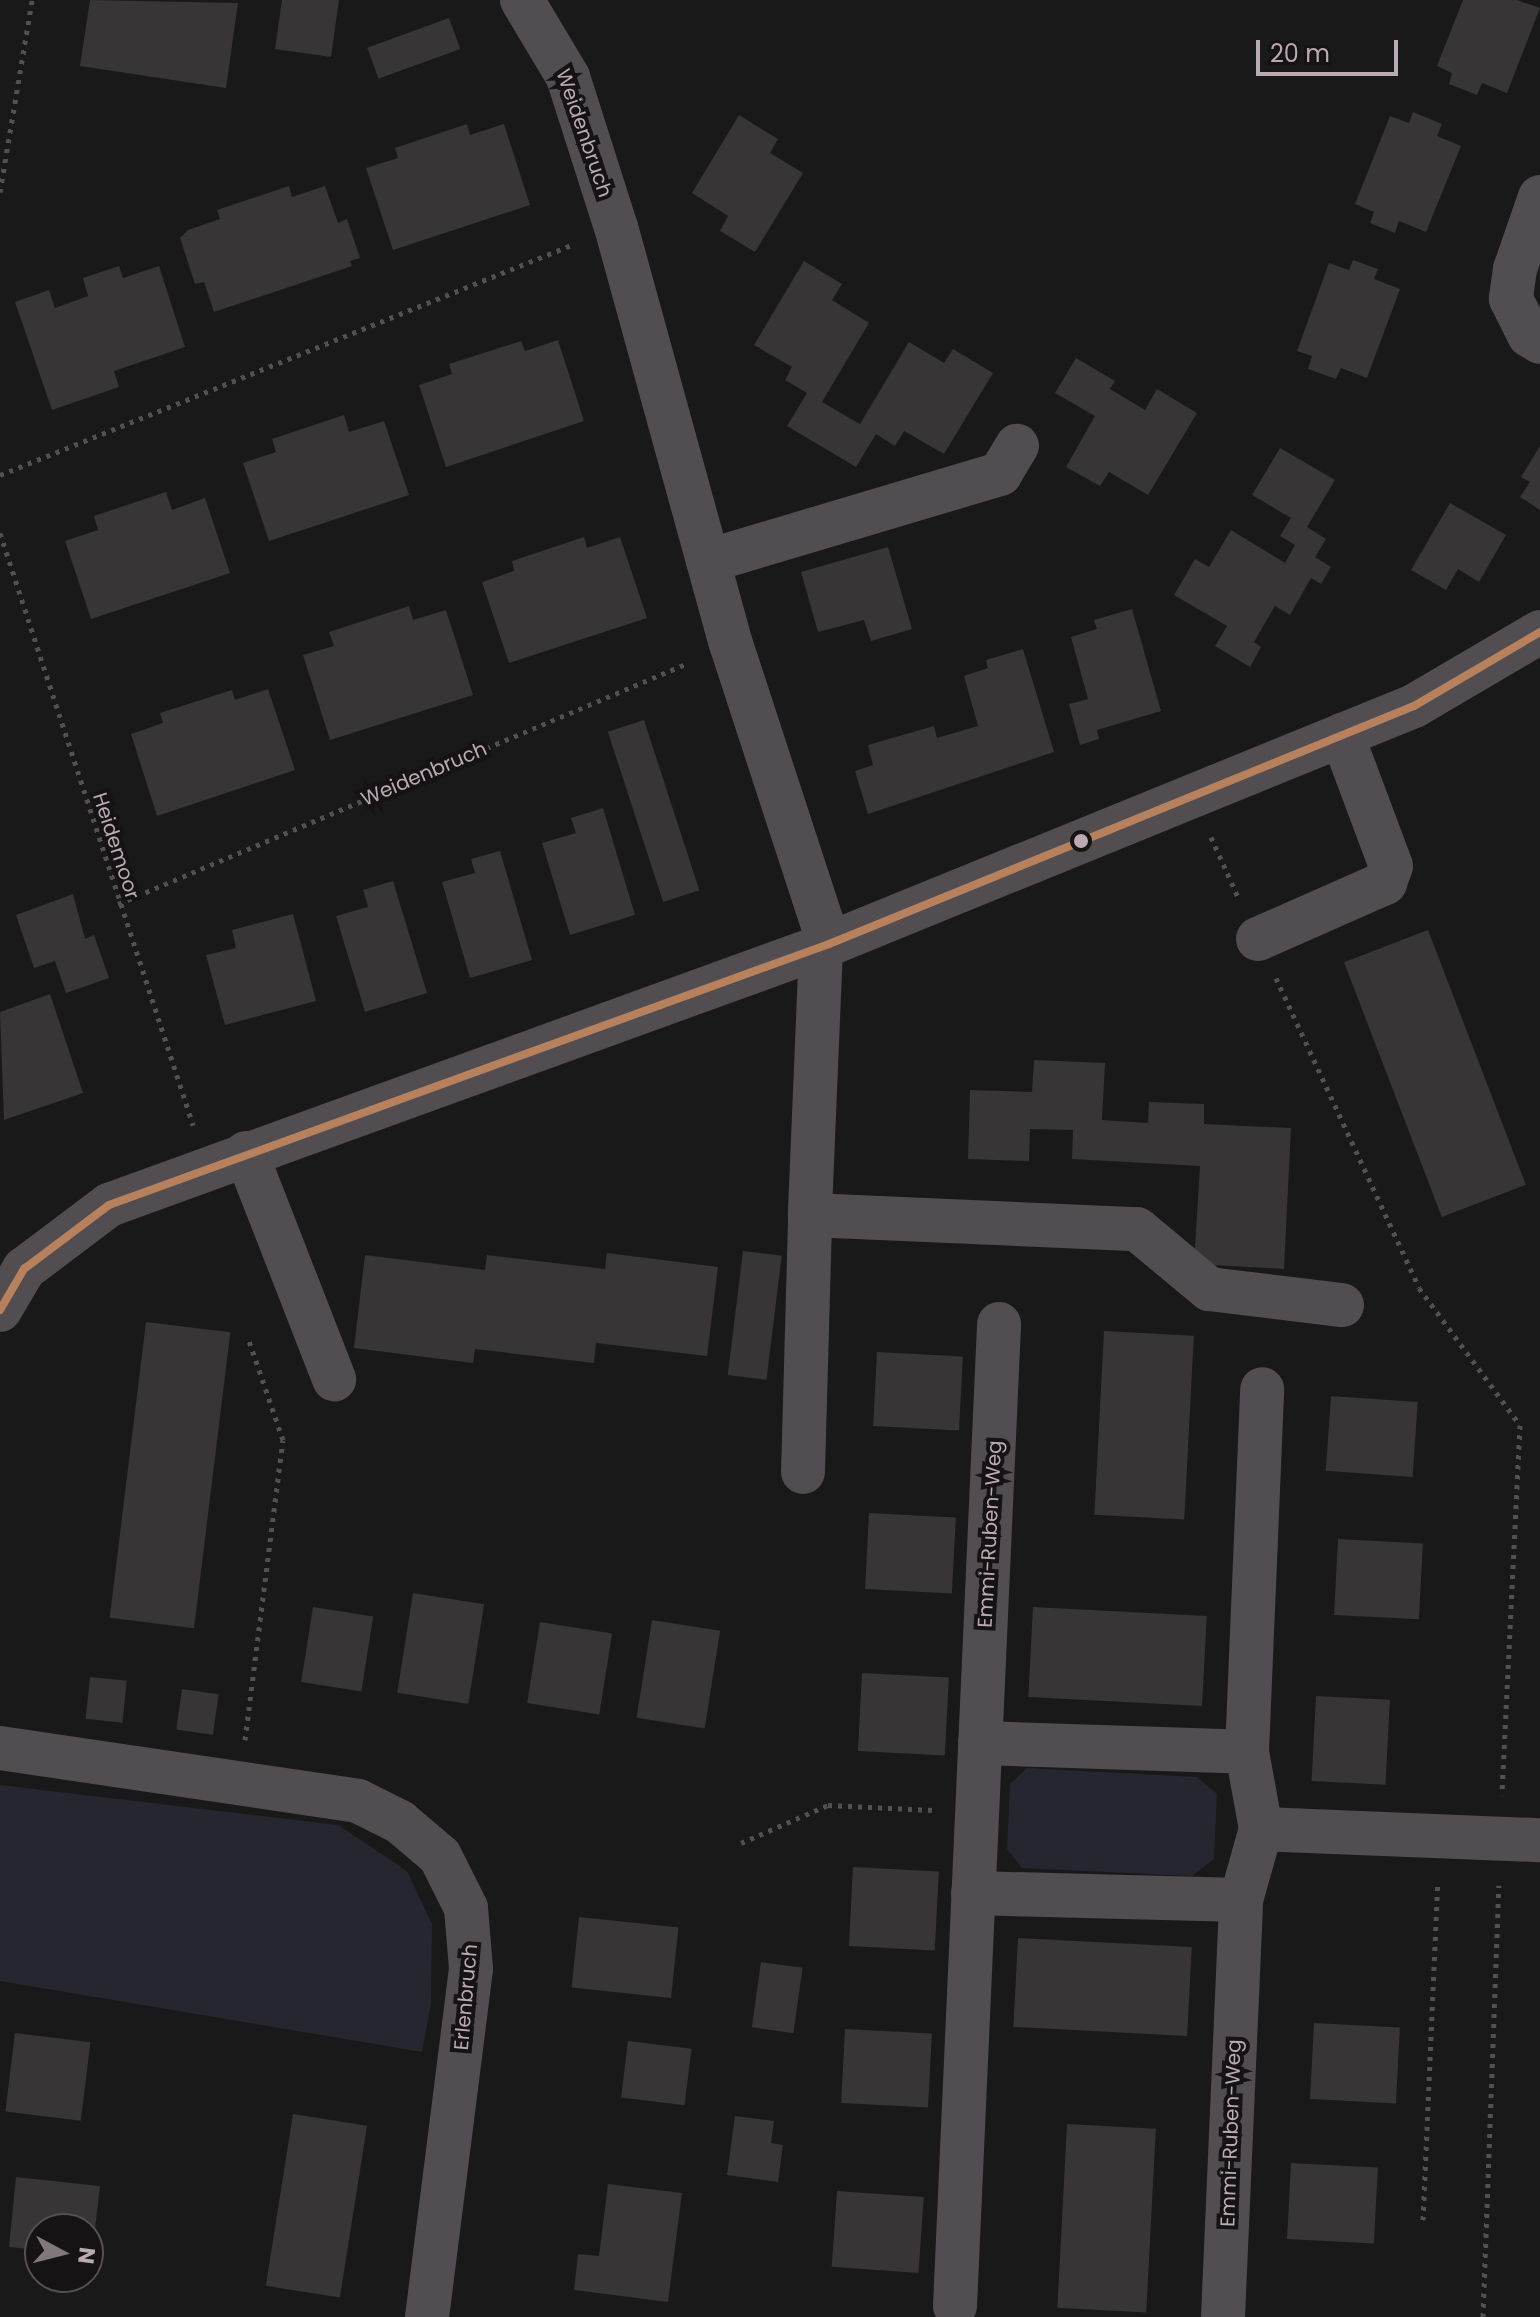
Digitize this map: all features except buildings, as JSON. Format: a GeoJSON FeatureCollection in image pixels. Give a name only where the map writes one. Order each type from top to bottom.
{"type":"FeatureCollection","features":[{"type":"Feature","properties":{"kind":"street","name":"Weidenbruch"},"geometry":{"type":"LineString","coordinates":[[522,0],[568,77],[616,227],[731,644],[825,946]]}},
{"type":"Feature","properties":{"kind":"street"},"geometry":{"type":"LineString","coordinates":[[1540,197],[1515,269],[1511,299],[1529,335],[1540,342]]}},
{"type":"Feature","properties":{"kind":"street"},"geometry":{"type":"LineString","coordinates":[[708,561],[1000,474],[1017,446]]}},
{"type":"Feature","properties":{"kind":"street"},"geometry":{"type":"LineString","coordinates":[[0,1310],[24,1269],[109,1205],[825,946],[1414,706],[1540,632]]}},
{"type":"Feature","properties":{"kind":"street"},"geometry":{"type":"LineString","coordinates":[[1258,939],[1385,883],[1391,866],[1342,735]]}},
{"type":"Feature","properties":{"kind":"street"},"geometry":{"type":"LineString","coordinates":[[803,1472],[810,1215],[825,946]]}},
{"type":"Feature","properties":{"kind":"street"},"geometry":{"type":"LineString","coordinates":[[227,1160],[334,1379]]}},
{"type":"Feature","properties":{"kind":"street"},"geometry":{"type":"LineString","coordinates":[[810,1215],[1137,1229],[1209,1289],[1342,1305]]}},
{"type":"Feature","properties":{"kind":"street","name":"Emmi-Ruben-Weg"},"geometry":{"type":"LineString","coordinates":[[955,2306],[999,1324]]}},
{"type":"Feature","properties":{"kind":"street","name":"Emmi-Ruben-Weg"},"geometry":{"type":"LineString","coordinates":[[1223,2317],[1241,1900],[1261,1829],[1247,1752],[1262,1389]]}},
{"type":"Feature","properties":{"kind":"street"},"geometry":{"type":"LineString","coordinates":[[980,1743],[1247,1752]]}},
{"type":"Feature","properties":{"kind":"street","name":"Erlenbruch"},"geometry":{"type":"LineString","coordinates":[[0,1748],[334,1795],[390,1816],[440,1856],[466,1908],[471,1969],[427,2317]]}},
{"type":"Feature","properties":{"kind":"street"},"geometry":{"type":"LineString","coordinates":[[1261,1829],[1520,1840]]}},
{"type":"Feature","properties":{"kind":"street"},"geometry":{"type":"LineString","coordinates":[[973,1893],[1241,1900]]}},
{"type":"Feature","properties":{"kind":"path"},"geometry":{"type":"LineString","coordinates":[[0,192],[32,0]]}},
{"type":"Feature","properties":{"kind":"path"},"geometry":{"type":"LineString","coordinates":[[0,475],[616,227]]}},
{"type":"Feature","properties":{"kind":"path","name":"Heidemoor"},"geometry":{"type":"LineString","coordinates":[[0,533],[118,904],[227,1160]]}},
{"type":"Feature","properties":{"kind":"path","name":"Weidenbruch"},"geometry":{"type":"LineString","coordinates":[[118,904],[731,644]]}},
{"type":"Feature","properties":{"kind":"path"},"geometry":{"type":"LineString","coordinates":[[1192,796],[1419,1288],[1520,1425],[1520,1840],[1483,2317]]}},
{"type":"Feature","properties":{"kind":"path"},"geometry":{"type":"LineString","coordinates":[[240,1781],[283,1440],[248,1338]]}},
{"type":"Feature","properties":{"kind":"path"},"geometry":{"type":"LineString","coordinates":[[741,1843],[828,1805],[914,1807],[977,1818]]}},
{"type":"Feature","properties":{"kind":"path"},"geometry":{"type":"LineString","coordinates":[[1423,2220],[1440,1837]]}},
{"type":"Feature","properties":{"kind":"shaded area"},"geometry":{"type":"Polygon","coordinates":[[[1027,1768],[1197,1777],[1217,1794],[1214,1859],[1192,1876],[1022,1868],[1007,1849],[1010,1784],[1027,1768]]]}},
{"type":"Feature","properties":{"kind":"shaded area"},"geometry":{"type":"Polygon","coordinates":[[[0,1785],[338,1825],[407,1871],[432,1924],[431,2004],[422,2052],[0,1981],[0,1785]]]}},
{"type":"Feature","properties":{"kind":"transit line"},"geometry":{"type":"LineString","coordinates":[[0,1310],[24,1269],[109,1205],[829,944],[1414,706],[1540,632]]}}]}
